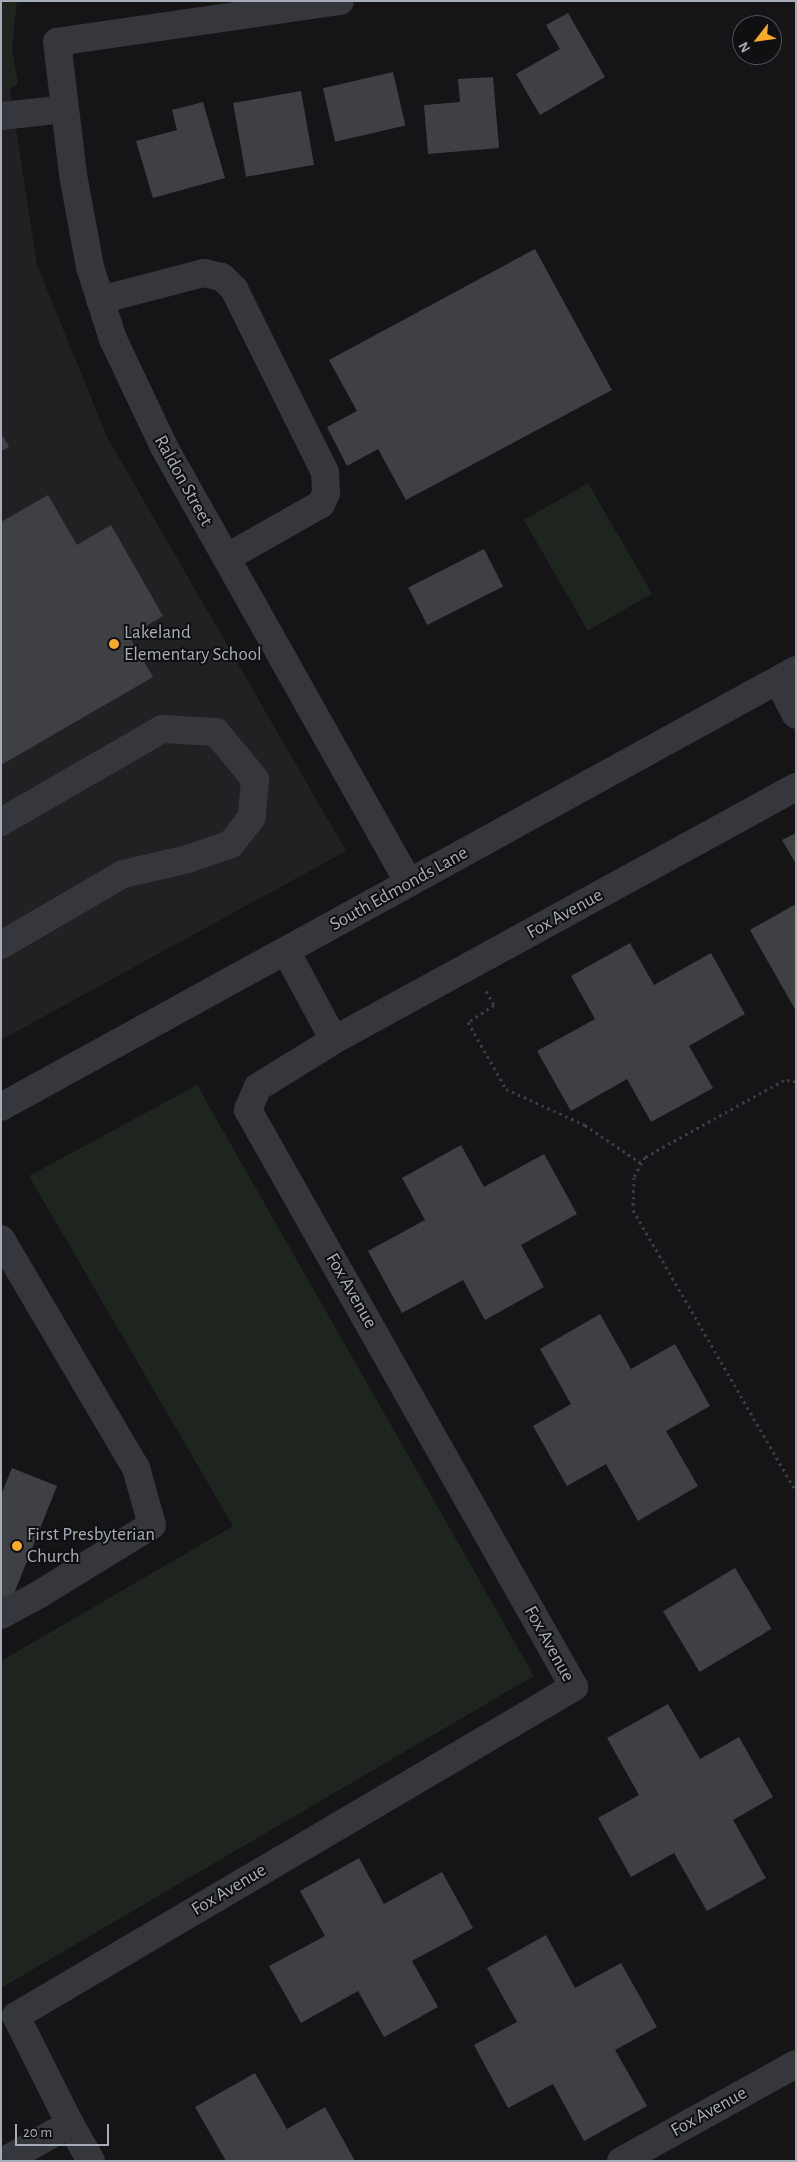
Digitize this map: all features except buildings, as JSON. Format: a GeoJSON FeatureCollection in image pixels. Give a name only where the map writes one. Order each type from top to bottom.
{"type":"FeatureCollection","features":[{"type":"Feature","properties":{"kind":"street","name":"Raldon Street"},"geometry":{"type":"LineString","coordinates":[[340,1],[57,42],[73,175],[88,258],[113,339],[164,447],[409,883]]}},
{"type":"Feature","properties":{"kind":"street"},"geometry":{"type":"LineString","coordinates":[[1,116],[65,109]]}},
{"type":"Feature","properties":{"kind":"street"},"geometry":{"type":"LineString","coordinates":[[100,300],[204,273],[222,278],[234,289],[325,472],[326,493],[321,504],[226,558]]}},
{"type":"Feature","properties":{"kind":"street"},"geometry":{"type":"LineString","coordinates":[[787,675],[796,715]]}},
{"type":"Feature","properties":{"kind":"street","name":"South Edmonds Lane"},"geometry":{"type":"LineString","coordinates":[[1,1107],[787,675]]}},
{"type":"Feature","properties":{"kind":"street"},"geometry":{"type":"LineString","coordinates":[[1,822],[162,729],[216,732],[255,779],[252,817],[231,844],[188,859],[123,874],[1,945]]}},
{"type":"Feature","properties":{"kind":"street","name":"Fox Avenue"},"geometry":{"type":"LineString","coordinates":[[82,2158],[70,2124],[16,2016],[574,1687],[248,1110],[258,1087],[334,1040],[796,788]]}},
{"type":"Feature","properties":{"kind":"street"},"geometry":{"type":"LineString","coordinates":[[286,951],[334,1040]]}},
{"type":"Feature","properties":{"kind":"street"},"geometry":{"type":"LineString","coordinates":[[1,1239],[136,1468],[152,1525],[40,1594],[1,1615]]}},
{"type":"Feature","properties":{"kind":"street","name":"Fox Avenue"},"geometry":{"type":"LineString","coordinates":[[621,2161],[796,2064]]}},
{"type":"Feature","properties":{"kind":"street"},"geometry":{"type":"LineString","coordinates":[[4,2161],[70,2124]]}},
{"type":"Feature","properties":{"kind":"path"},"geometry":{"type":"LineString","coordinates":[[470,965],[494,1005],[468,1022],[506,1090],[585,1125],[641,1163]]}},
{"type":"Feature","properties":{"kind":"path"},"geometry":{"type":"LineString","coordinates":[[796,1081],[784,1080],[645,1156],[634,1177],[633,1210],[796,1491]]}},
{"type":"Feature","properties":{"kind":"shaded area"},"geometry":{"type":"Polygon","coordinates":[[[1,1],[17,1],[12,47],[18,84],[1,93],[1,1]]]}},
{"type":"Feature","properties":{"kind":"shaded area","name":"Lakeland Elementary School"},"geometry":{"type":"Polygon","coordinates":[[[5,58],[37,265],[107,437],[346,851],[1,1040],[1,59],[5,58]]]}},
{"type":"Feature","properties":{"kind":"shaded area"},"geometry":{"type":"Polygon","coordinates":[[[588,483],[652,594],[588,631],[524,520],[588,483]]]}},
{"type":"Feature","properties":{"kind":"shaded area"},"geometry":{"type":"Polygon","coordinates":[[[197,1085],[534,1676],[1,1988],[1,1661],[233,1526],[29,1176],[197,1085]]]}},
{"type":"Feature","properties":{"kind":"place","name":"Lakeland Elementary School"},"geometry":{"type":"Point","coordinates":[114,644]}},
{"type":"Feature","properties":{"kind":"place","name":"First Presbyterian Church"},"geometry":{"type":"Point","coordinates":[17,1546]}}]}
